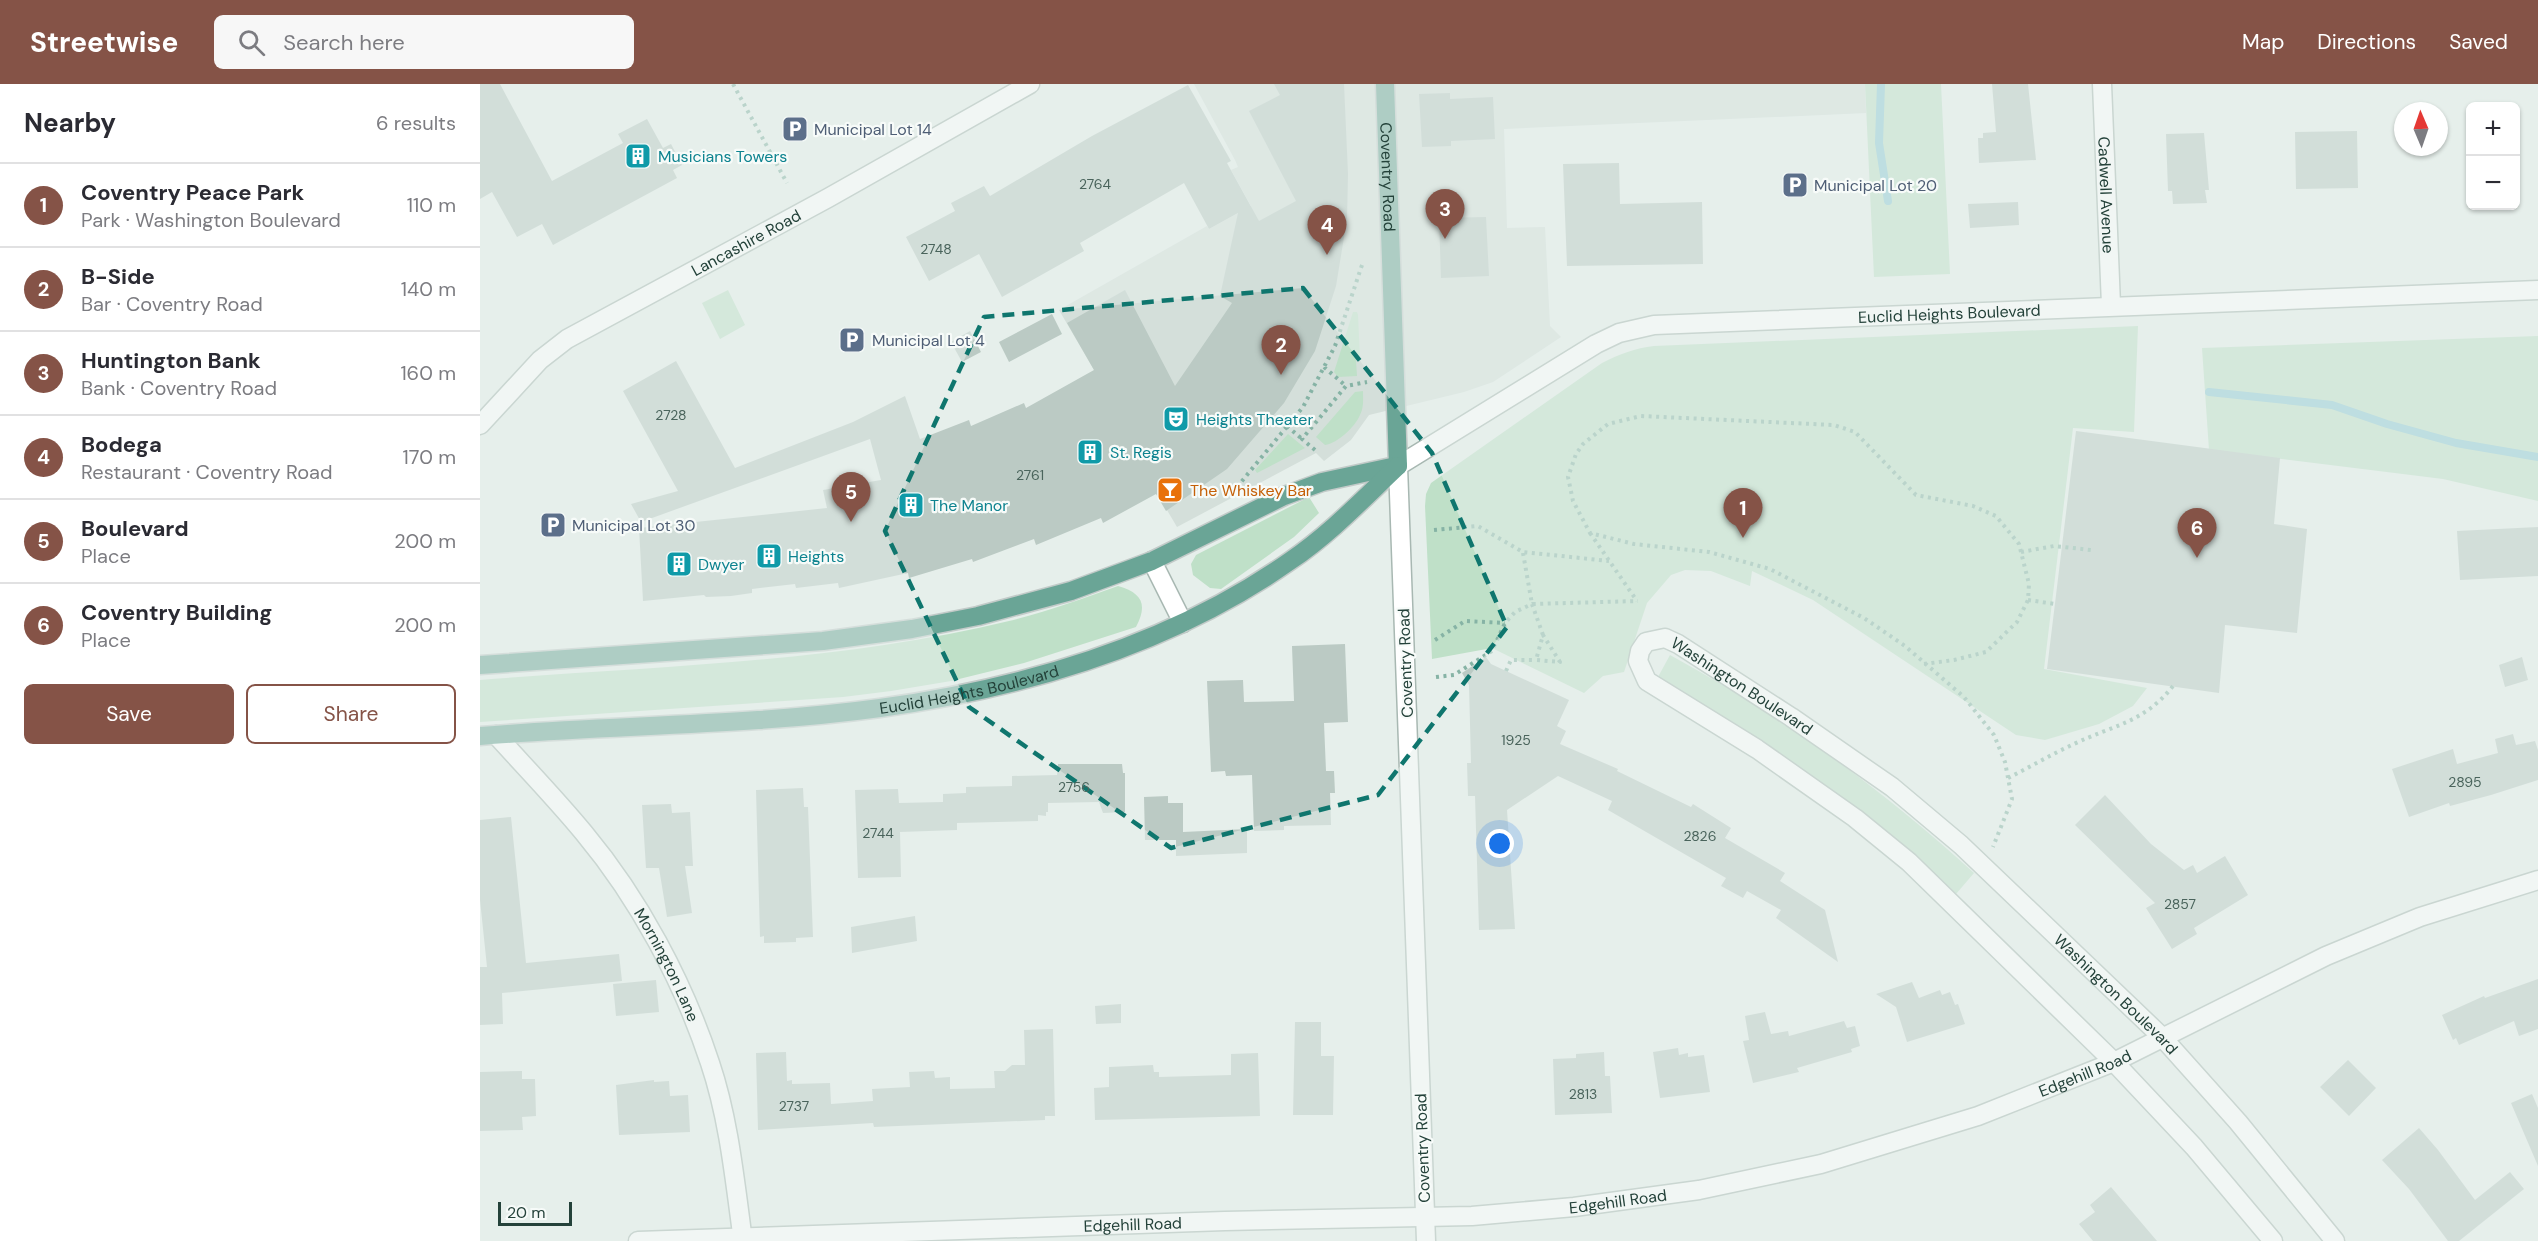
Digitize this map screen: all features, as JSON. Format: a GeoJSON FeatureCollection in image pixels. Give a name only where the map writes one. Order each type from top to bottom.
{"type":"FeatureCollection","features":[{"type":"Feature","properties":{"kind":"main road","name":"Coventry Road"},"geometry":{"type":"LineString","coordinates":[[1385,84],[1398,466]]}},
{"type":"Feature","properties":{"kind":"main road","name":"Euclid Heights Boulevard"},"geometry":{"type":"LineString","coordinates":[[480,665],[783,645],[912,629],[978,616],[1061,593],[1152,561],[1284,496],[1322,482],[1398,466]]}},
{"type":"Feature","properties":{"kind":"main road","name":"Euclid Heights Boulevard"},"geometry":{"type":"LineString","coordinates":[[488,735],[798,716],[900,705],[965,693],[1060,669],[1126,648],[1183,623],[1252,586],[1323,537],[1398,466]]}},
{"type":"Feature","properties":{"kind":"street","name":"Lancashire Road"},"geometry":{"type":"LineString","coordinates":[[482,416],[540,360],[567,339],[828,198],[1030,84]]}},
{"type":"Feature","properties":{"kind":"street","name":"Cadwell Avenue"},"geometry":{"type":"LineString","coordinates":[[2102,84],[2111,305]]}},
{"type":"Feature","properties":{"kind":"street","name":"Euclid Heights Boulevard"},"geometry":{"type":"LineString","coordinates":[[1398,466],[1596,344],[1638,327],[2111,305],[2538,290]]}},
{"type":"Feature","properties":{"kind":"street","name":"Coventry Road"},"geometry":{"type":"LineString","coordinates":[[1398,466],[1426,1241]]}},
{"type":"Feature","properties":{"kind":"street"},"geometry":{"type":"LineString","coordinates":[[1152,561],[1183,623]]}},
{"type":"Feature","properties":{"kind":"street","name":"Washington Boulevard"},"geometry":{"type":"LineString","coordinates":[[2273,1241],[2194,1147],[2114,1062],[1909,862],[1855,818],[1757,749],[1647,681],[1638,661],[1640,651],[1646,642],[1665,638],[1678,644],[1791,717],[1892,787],[1945,830],[2162,1037],[2238,1122],[2336,1241]]}},
{"type":"Feature","properties":{"kind":"street","name":"Mornington Lane"},"geometry":{"type":"LineString","coordinates":[[488,735],[585,834],[630,895],[673,974],[710,1062],[722,1105],[743,1239]]}},
{"type":"Feature","properties":{"kind":"street","name":"Edgehill Road"},"geometry":{"type":"LineString","coordinates":[[638,1241],[1225,1221],[1472,1216],[1574,1207],[1699,1190],[1821,1164],[1978,1116],[2114,1062],[2326,956],[2420,917],[2538,880]]}},
{"type":"Feature","properties":{"kind":"path"},"geometry":{"type":"LineString","coordinates":[[733,84],[787,183]]}},
{"type":"Feature","properties":{"kind":"path"},"geometry":{"type":"LineString","coordinates":[[1237,487],[1303,407],[1335,346],[1362,264]]}},
{"type":"Feature","properties":{"kind":"path"},"geometry":{"type":"LineString","coordinates":[[1324,367],[1346,386]]}},
{"type":"Feature","properties":{"kind":"path"},"geometry":{"type":"LineString","coordinates":[[1302,439],[1346,386],[1367,382]]}},
{"type":"Feature","properties":{"kind":"path"},"geometry":{"type":"LineString","coordinates":[[1436,677],[1454,675],[1492,651],[1505,623],[1515,612],[1532,604],[1638,602],[1590,533],[1573,501],[1568,477],[1576,454],[1594,433],[1608,424],[1641,416],[1834,425],[1855,432],[1916,495],[1973,506],[1996,516],[2019,544],[2029,584],[2028,600],[2017,622],[1986,652],[1924,664]]}},
{"type":"Feature","properties":{"kind":"path"},"geometry":{"type":"LineString","coordinates":[[1287,426],[1315,450]]}},
{"type":"Feature","properties":{"kind":"path"},"geometry":{"type":"LineString","coordinates":[[1434,530],[1478,526],[1523,552],[1610,561]]}},
{"type":"Feature","properties":{"kind":"path"},"geometry":{"type":"LineString","coordinates":[[1590,533],[1634,544],[1709,552],[1770,569],[1864,618],[1905,646],[1964,697],[1994,735],[2005,762],[2012,799],[1993,847]]}},
{"type":"Feature","properties":{"kind":"path"},"geometry":{"type":"LineString","coordinates":[[2021,552],[2054,546],[2091,550]]}},
{"type":"Feature","properties":{"kind":"path"},"geometry":{"type":"LineString","coordinates":[[1506,671],[1511,660],[1560,662],[1543,635],[1532,604],[1523,552]]}},
{"type":"Feature","properties":{"kind":"path"},"geometry":{"type":"LineString","coordinates":[[2028,600],[2055,604]]}},
{"type":"Feature","properties":{"kind":"path"},"geometry":{"type":"LineString","coordinates":[[1435,640],[1465,621],[1505,623]]}},
{"type":"Feature","properties":{"kind":"path"},"geometry":{"type":"LineString","coordinates":[[1536,660],[1543,635]]}},
{"type":"Feature","properties":{"kind":"path"},"geometry":{"type":"LineString","coordinates":[[2008,778],[2076,743],[2131,721],[2160,704],[2173,686]]}},
{"type":"Feature","properties":{"kind":"highlighted area"},"geometry":{"type":"Polygon","coordinates":[[[1303,288],[1432,453],[1507,627],[1378,795],[1171,848],[969,707],[885,531],[984,317],[1303,288]]]}},
{"type":"Feature","properties":{"kind":"shaded area"},"geometry":{"type":"Polygon","coordinates":[[[1194,84],[1865,84],[1866,113],[1504,129],[1507,228],[1545,227],[1550,326],[1561,337],[1493,382],[1464,392],[1369,415],[1351,440],[1324,461],[1316,453],[1177,527],[1135,456],[1094,370],[1059,310],[1207,226],[1209,229],[1251,206],[1231,170],[1238,167],[1235,160],[1194,84]]]}},
{"type":"Feature","properties":{"kind":"green space"},"geometry":{"type":"Polygon","coordinates":[[[1865,84],[1941,84],[1950,274],[1874,277],[1865,84]]]}},
{"type":"Feature","properties":{"kind":"green space"},"geometry":{"type":"Polygon","coordinates":[[[728,290],[745,325],[720,339],[702,303],[728,290]]]}},
{"type":"Feature","properties":{"kind":"green space"},"geometry":{"type":"Polygon","coordinates":[[[1353,312],[1357,312],[1358,315],[1360,359],[1356,360],[1357,376],[1338,377],[1334,372],[1353,312]]]}},
{"type":"Feature","properties":{"kind":"green space"},"geometry":{"type":"Polygon","coordinates":[[[2138,326],[2134,432],[2073,428],[2044,669],[2147,688],[2133,706],[2099,724],[2045,740],[2016,735],[1813,600],[1752,571],[1750,586],[1711,571],[1685,570],[1671,575],[1647,603],[1624,672],[1603,676],[1584,693],[1492,648],[1432,659],[1425,506],[1426,494],[1431,483],[1602,363],[1621,354],[1654,346],[2138,326]]]}},
{"type":"Feature","properties":{"kind":"green space"},"geometry":{"type":"Polygon","coordinates":[[[2538,336],[2538,501],[2443,479],[2209,450],[2202,348],[2538,336]]]}},
{"type":"Feature","properties":{"kind":"green space"},"geometry":{"type":"Polygon","coordinates":[[[1363,391],[1362,409],[1354,424],[1346,434],[1325,445],[1316,437],[1355,392],[1363,391]]]}},
{"type":"Feature","properties":{"kind":"green space"},"geometry":{"type":"Polygon","coordinates":[[[1288,434],[1305,448],[1257,473],[1255,470],[1288,434]]]}},
{"type":"Feature","properties":{"kind":"green space"},"geometry":{"type":"Polygon","coordinates":[[[1309,497],[1319,513],[1294,537],[1221,589],[1210,588],[1193,575],[1191,564],[1196,555],[1309,497]]]}},
{"type":"Feature","properties":{"kind":"green space"},"geometry":{"type":"Polygon","coordinates":[[[1118,586],[1133,592],[1140,600],[1142,612],[1136,627],[1024,663],[951,681],[843,697],[480,722],[480,680],[746,661],[878,646],[1009,621],[1118,586]]]}},
{"type":"Feature","properties":{"kind":"green space"},"geometry":{"type":"Polygon","coordinates":[[[1670,655],[1751,702],[1866,782],[1974,873],[1956,894],[1763,741],[1658,677],[1670,655]]]}},
{"type":"Feature","properties":{"kind":"building","name":"Musicians Towers"},"geometry":{"type":"Polygon","coordinates":[[[480,84],[500,84],[552,181],[623,143],[618,134],[647,119],[663,148],[671,144],[682,165],[673,170],[677,178],[553,245],[542,224],[517,237],[492,192],[480,199],[480,84]]]}},
{"type":"Feature","properties":{"kind":"building"},"geometry":{"type":"Polygon","coordinates":[[[1274,84],[1344,84],[1348,174],[1347,219],[1336,286],[1315,351],[1284,403],[1227,469],[1166,511],[1156,494],[1103,523],[1101,518],[1036,545],[1034,539],[973,562],[972,559],[909,578],[908,573],[839,588],[838,583],[796,588],[795,584],[752,589],[752,593],[731,596],[706,597],[704,595],[643,601],[639,528],[827,508],[823,490],[881,480],[870,439],[641,522],[631,504],[678,491],[623,391],[676,361],[735,468],[853,422],[905,396],[920,439],[969,420],[971,426],[1024,403],[1026,408],[1094,370],[1067,323],[1125,290],[1175,386],[1232,303],[1220,296],[1238,213],[1209,229],[1184,183],[1080,243],[1084,251],[1002,297],[979,254],[929,281],[906,237],[955,211],[951,203],[984,186],[990,196],[1092,136],[1188,85],[1231,161],[1227,163],[1259,221],[1296,201],[1249,111],[1280,95],[1274,84]]]}},
{"type":"Feature","properties":{"kind":"building"},"geometry":{"type":"Polygon","coordinates":[[[1992,84],[2028,84],[2036,160],[1979,163],[1978,138],[1983,138],[1983,133],[1996,132],[1992,84]]]}},
{"type":"Feature","properties":{"kind":"building"},"geometry":{"type":"Polygon","coordinates":[[[1450,93],[1450,99],[1493,97],[1495,139],[1451,141],[1451,146],[1422,147],[1419,94],[1450,93]]]}},
{"type":"Feature","properties":{"kind":"building"},"geometry":{"type":"Polygon","coordinates":[[[2357,131],[2358,188],[2296,189],[2295,132],[2357,131]]]}},
{"type":"Feature","properties":{"kind":"building"},"geometry":{"type":"Polygon","coordinates":[[[2204,133],[2209,190],[2205,190],[2207,203],[2173,204],[2172,191],[2168,191],[2166,134],[2204,133]]]}},
{"type":"Feature","properties":{"kind":"building"},"geometry":{"type":"Polygon","coordinates":[[[1619,163],[1620,204],[1702,202],[1703,264],[1567,266],[1563,164],[1619,163]]]}},
{"type":"Feature","properties":{"kind":"building"},"geometry":{"type":"Polygon","coordinates":[[[2018,202],[2019,225],[1970,228],[1968,204],[2018,202]]]}},
{"type":"Feature","properties":{"kind":"building"},"geometry":{"type":"Polygon","coordinates":[[[1486,217],[1489,276],[1441,278],[1439,218],[1486,217]]]}},
{"type":"Feature","properties":{"kind":"building"},"geometry":{"type":"Polygon","coordinates":[[[1052,314],[1062,334],[1009,362],[999,342],[1052,314]]]}},
{"type":"Feature","properties":{"kind":"building"},"geometry":{"type":"Polygon","coordinates":[[[970,331],[981,352],[962,362],[951,342],[970,331]]]}},
{"type":"Feature","properties":{"kind":"building"},"geometry":{"type":"Polygon","coordinates":[[[2076,431],[2280,458],[2274,524],[2307,529],[2297,633],[2225,625],[2219,693],[2047,669],[2076,431]]]}},
{"type":"Feature","properties":{"kind":"building"},"geometry":{"type":"Polygon","coordinates":[[[2538,527],[2538,576],[2460,580],[2457,531],[2538,527]]]}},
{"type":"Feature","properties":{"kind":"building"},"geometry":{"type":"Polygon","coordinates":[[[1345,644],[1348,722],[1324,723],[1326,771],[1334,771],[1335,793],[1330,793],[1331,825],[1284,826],[1284,830],[1254,831],[1252,775],[1226,776],[1225,771],[1211,772],[1207,681],[1243,680],[1244,702],[1294,701],[1292,646],[1345,644]]]}},
{"type":"Feature","properties":{"kind":"building"},"geometry":{"type":"Polygon","coordinates":[[[1486,657],[1491,664],[1569,700],[1557,726],[1566,731],[1560,744],[1618,769],[1617,771],[1691,807],[1693,804],[1731,828],[1725,838],[1785,873],[1780,881],[1825,910],[1838,962],[1776,918],[1781,910],[1747,891],[1743,898],[1721,886],[1726,878],[1608,810],[1612,801],[1558,776],[1507,810],[1515,929],[1479,930],[1475,796],[1468,796],[1467,763],[1471,763],[1469,685],[1462,673],[1486,657]]]}},
{"type":"Feature","properties":{"kind":"building"},"geometry":{"type":"Polygon","coordinates":[[[2522,657],[2528,680],[2505,687],[2499,665],[2522,657]]]}},
{"type":"Feature","properties":{"kind":"building"},"geometry":{"type":"Polygon","coordinates":[[[2513,734],[2516,745],[2535,741],[2538,750],[2538,780],[2450,806],[2449,803],[2409,817],[2392,769],[2453,749],[2457,764],[2498,753],[2495,739],[2513,734]]]}},
{"type":"Feature","properties":{"kind":"building"},"geometry":{"type":"Polygon","coordinates":[[[1058,764],[1122,764],[1123,773],[1125,773],[1125,812],[1103,813],[1099,802],[1048,803],[1046,816],[1038,815],[1038,821],[957,823],[957,830],[900,832],[901,877],[858,878],[855,790],[898,789],[899,803],[943,802],[943,794],[966,793],[966,787],[1012,786],[1012,776],[1057,775],[1058,764]]]}},
{"type":"Feature","properties":{"kind":"building"},"geometry":{"type":"Polygon","coordinates":[[[803,788],[804,807],[808,807],[813,937],[796,938],[796,942],[764,943],[764,936],[760,937],[756,790],[803,788]]]}},
{"type":"Feature","properties":{"kind":"building"},"geometry":{"type":"Polygon","coordinates":[[[2105,795],[2151,844],[2184,870],[2193,865],[2197,873],[2225,856],[2248,895],[2194,928],[2197,934],[2172,949],[2146,908],[2155,903],[2075,825],[2105,795]]]}},
{"type":"Feature","properties":{"kind":"building"},"geometry":{"type":"Polygon","coordinates":[[[1168,796],[1168,803],[1183,803],[1183,832],[1247,829],[1247,853],[1176,856],[1176,840],[1145,840],[1144,797],[1168,796]]]}},
{"type":"Feature","properties":{"kind":"building"},"geometry":{"type":"Polygon","coordinates":[[[671,804],[672,813],[690,812],[693,866],[685,866],[692,913],[667,917],[659,868],[646,868],[642,805],[671,804]]]}},
{"type":"Feature","properties":{"kind":"building"},"geometry":{"type":"Polygon","coordinates":[[[511,817],[526,963],[619,954],[622,981],[502,993],[503,1024],[480,1025],[480,967],[487,967],[480,900],[480,820],[511,817]]]}},
{"type":"Feature","properties":{"kind":"building"},"geometry":{"type":"Polygon","coordinates":[[[915,916],[917,941],[852,953],[851,927],[915,916]]]}},
{"type":"Feature","properties":{"kind":"building"},"geometry":{"type":"Polygon","coordinates":[[[2538,979],[2538,1029],[2519,1036],[2514,1021],[2459,1045],[2456,1038],[2453,1040],[2442,1015],[2484,996],[2485,998],[2538,979]]]}},
{"type":"Feature","properties":{"kind":"building"},"geometry":{"type":"Polygon","coordinates":[[[656,980],[659,1012],[616,1016],[613,984],[656,980]]]}},
{"type":"Feature","properties":{"kind":"building"},"geometry":{"type":"Polygon","coordinates":[[[1912,982],[1919,998],[1940,990],[1942,995],[1950,992],[1955,1005],[1958,1004],[1965,1024],[1907,1042],[1896,1007],[1876,994],[1912,982]]]}},
{"type":"Feature","properties":{"kind":"building"},"geometry":{"type":"Polygon","coordinates":[[[1121,1004],[1121,1023],[1096,1024],[1095,1006],[1121,1004]]]}},
{"type":"Feature","properties":{"kind":"building"},"geometry":{"type":"Polygon","coordinates":[[[1765,1012],[1771,1034],[1788,1031],[1789,1036],[1844,1021],[1847,1028],[1855,1026],[1860,1046],[1851,1049],[1852,1052],[1797,1068],[1799,1072],[1753,1083],[1743,1041],[1749,1040],[1745,1016],[1765,1012]]]}},
{"type":"Feature","properties":{"kind":"building"},"geometry":{"type":"Polygon","coordinates":[[[1295,1022],[1321,1022],[1321,1056],[1334,1056],[1333,1115],[1293,1115],[1295,1022]]]}},
{"type":"Feature","properties":{"kind":"building"},"geometry":{"type":"Polygon","coordinates":[[[1053,1029],[1055,1116],[1045,1116],[1045,1120],[874,1127],[873,1123],[758,1130],[756,1053],[786,1052],[787,1081],[792,1080],[792,1084],[830,1083],[831,1104],[873,1101],[872,1089],[910,1087],[909,1072],[934,1071],[935,1078],[950,1077],[950,1089],[995,1088],[994,1071],[1005,1071],[1012,1065],[1025,1065],[1024,1030],[1053,1029]]]}},
{"type":"Feature","properties":{"kind":"building"},"geometry":{"type":"Polygon","coordinates":[[[1678,1048],[1679,1055],[1688,1053],[1688,1057],[1704,1055],[1710,1092],[1660,1098],[1653,1052],[1678,1048]]]}},
{"type":"Feature","properties":{"kind":"building"},"geometry":{"type":"Polygon","coordinates":[[[1604,1052],[1605,1076],[1610,1076],[1612,1113],[1555,1115],[1553,1059],[1576,1058],[1576,1054],[1604,1052]]]}},
{"type":"Feature","properties":{"kind":"building"},"geometry":{"type":"Polygon","coordinates":[[[1258,1053],[1260,1116],[1095,1120],[1094,1088],[1109,1087],[1109,1067],[1153,1065],[1154,1072],[1159,1072],[1159,1077],[1231,1075],[1231,1054],[1258,1053]]]}},
{"type":"Feature","properties":{"kind":"building"},"geometry":{"type":"Polygon","coordinates":[[[2348,1060],[2376,1088],[2349,1116],[2320,1087],[2348,1060]]]}},
{"type":"Feature","properties":{"kind":"building"},"geometry":{"type":"Polygon","coordinates":[[[522,1071],[522,1079],[535,1079],[536,1116],[522,1117],[523,1130],[480,1131],[480,1072],[522,1071]]]}},
{"type":"Feature","properties":{"kind":"building"},"geometry":{"type":"Polygon","coordinates":[[[654,1080],[654,1082],[669,1081],[670,1096],[688,1095],[690,1132],[619,1135],[616,1085],[654,1080]]]}},
{"type":"Feature","properties":{"kind":"building"},"geometry":{"type":"Polygon","coordinates":[[[2532,1094],[2538,1108],[2538,1166],[2511,1103],[2532,1094]]]}},
{"type":"Feature","properties":{"kind":"building"},"geometry":{"type":"Polygon","coordinates":[[[2419,1128],[2475,1200],[2510,1172],[2524,1189],[2459,1241],[2448,1241],[2409,1189],[2382,1160],[2419,1128]]]}},
{"type":"Feature","properties":{"kind":"building"},"geometry":{"type":"Polygon","coordinates":[[[2111,1187],[2157,1241],[2093,1241],[2079,1224],[2095,1212],[2090,1205],[2111,1187]]]}},
{"type":"Feature","properties":{"kind":"waterway"},"geometry":{"type":"LineString","coordinates":[[1881,84],[1879,143],[1888,201]]}},
{"type":"Feature","properties":{"kind":"waterway"},"geometry":{"type":"LineString","coordinates":[[2209,392],[2332,405],[2387,424],[2456,443],[2538,457]]}},
{"type":"Feature","properties":{"kind":"place","name":"Municipal Lot 14"},"geometry":{"type":"Point","coordinates":[795,129]}},
{"type":"Feature","properties":{"kind":"place","name":"Musicians Towers"},"geometry":{"type":"Point","coordinates":[638,156]}},
{"type":"Feature","properties":{"kind":"place","name":"Municipal Lot 20"},"geometry":{"type":"Point","coordinates":[1795,185]}},
{"type":"Feature","properties":{"kind":"place","name":"Huntington Bank"},"geometry":{"type":"Point","coordinates":[1445,239]}},
{"type":"Feature","properties":{"kind":"place","name":"Bodega"},"geometry":{"type":"Point","coordinates":[1327,255]}},
{"type":"Feature","properties":{"kind":"place","name":"Municipal Lot 4"},"geometry":{"type":"Point","coordinates":[852,340]}},
{"type":"Feature","properties":{"kind":"place","name":"B-Side"},"geometry":{"type":"Point","coordinates":[1281,375]}},
{"type":"Feature","properties":{"kind":"place","name":"Heights Theater"},"geometry":{"type":"Point","coordinates":[1176,419]}},
{"type":"Feature","properties":{"kind":"place","name":"St. Regis"},"geometry":{"type":"Point","coordinates":[1090,452]}},
{"type":"Feature","properties":{"kind":"place","name":"The Whiskey Bar"},"geometry":{"type":"Point","coordinates":[1170,490]}},
{"type":"Feature","properties":{"kind":"place","name":"The Manor"},"geometry":{"type":"Point","coordinates":[911,505]}},
{"type":"Feature","properties":{"kind":"place","name":"Boulevard"},"geometry":{"type":"Point","coordinates":[851,522]}},
{"type":"Feature","properties":{"kind":"place","name":"Municipal Lot 30"},"geometry":{"type":"Point","coordinates":[553,525]}},
{"type":"Feature","properties":{"kind":"place","name":"Coventry Peace Park"},"geometry":{"type":"Point","coordinates":[1743,538]}},
{"type":"Feature","properties":{"kind":"place","name":"Heights"},"geometry":{"type":"Point","coordinates":[769,556]}},
{"type":"Feature","properties":{"kind":"place","name":"Coventry Building"},"geometry":{"type":"Point","coordinates":[2197,558]}},
{"type":"Feature","properties":{"kind":"place","name":"Dwyer"},"geometry":{"type":"Point","coordinates":[679,564]}}]}
